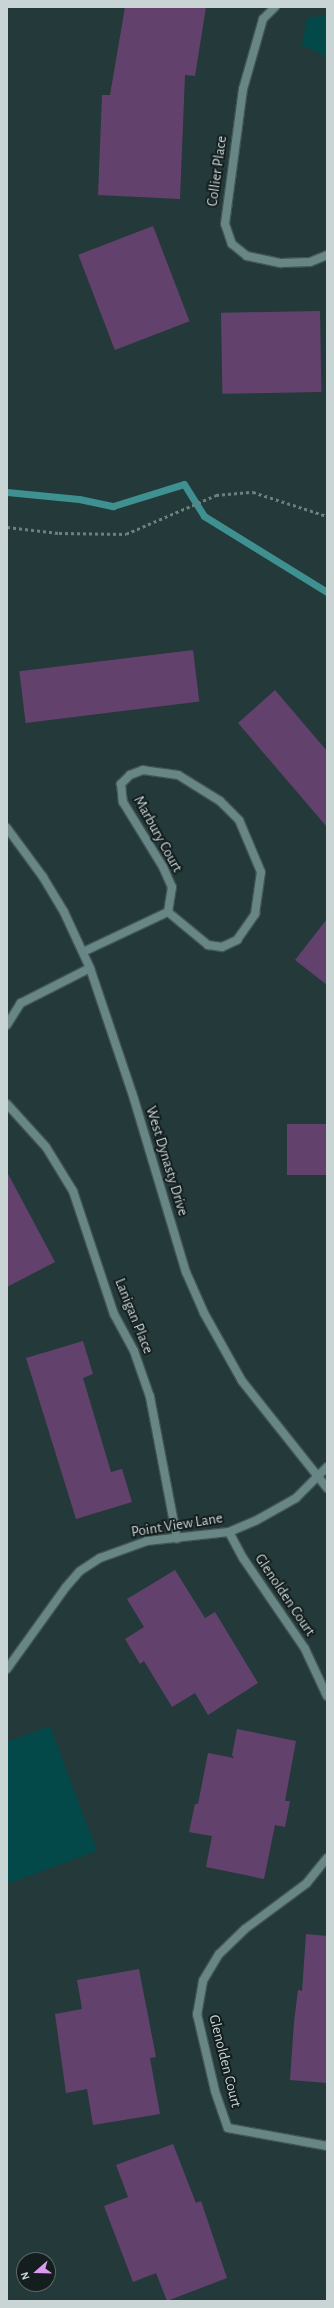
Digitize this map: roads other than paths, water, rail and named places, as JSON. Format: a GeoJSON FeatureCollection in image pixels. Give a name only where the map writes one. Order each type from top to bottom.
{"type":"FeatureCollection","features":[{"type":"Feature","properties":{"kind":"street","name":"Collier Place"},"geometry":{"type":"LineString","coordinates":[[275,7],[263,19],[243,89],[224,224],[232,244],[247,256],[281,262],[310,262],[327,255]]}},
{"type":"Feature","properties":{"kind":"street","name":"Marbury Court"},"geometry":{"type":"LineString","coordinates":[[143,770],[178,775],[220,801],[239,820],[261,872],[255,914],[237,940],[222,947],[208,945],[168,912],[172,887],[163,867],[123,802],[121,784],[130,775],[143,770]]}},
{"type":"Feature","properties":{"kind":"street","name":"West Dynasty Drive"},"geometry":{"type":"LineString","coordinates":[[7,828],[43,877],[64,912],[90,968],[134,1099],[186,1272],[204,1313],[242,1381],[327,1488]]}},
{"type":"Feature","properties":{"kind":"street"},"geometry":{"type":"LineString","coordinates":[[83,952],[168,912]]}},
{"type":"Feature","properties":{"kind":"street"},"geometry":{"type":"LineString","coordinates":[[7,1025],[21,1003],[90,968]]}},
{"type":"Feature","properties":{"kind":"street","name":"Lanigan Place"},"geometry":{"type":"LineString","coordinates":[[7,1104],[46,1146],[73,1191],[114,1314],[134,1351],[150,1397],[177,1538]]}},
{"type":"Feature","properties":{"kind":"street","name":"Point View Lane"},"geometry":{"type":"LineString","coordinates":[[7,1668],[80,1571],[119,1550],[146,1541],[229,1532],[257,1520],[296,1498],[317,1475],[327,1467]]}},
{"type":"Feature","properties":{"kind":"street","name":"Glenolden Court"},"geometry":{"type":"LineString","coordinates":[[229,1532],[243,1558],[305,1649],[327,1696]]}},
{"type":"Feature","properties":{"kind":"street","name":"Glenolden Court"},"geometry":{"type":"LineString","coordinates":[[327,1858],[306,1883],[245,1929],[219,1954],[202,1981],[197,2014],[215,2091],[228,2128],[327,2146]]}},
{"type":"Feature","properties":{"kind":"waterway"},"geometry":{"type":"LineString","coordinates":[[7,492],[79,499],[113,506],[184,484],[204,516],[327,592]]}}]}
